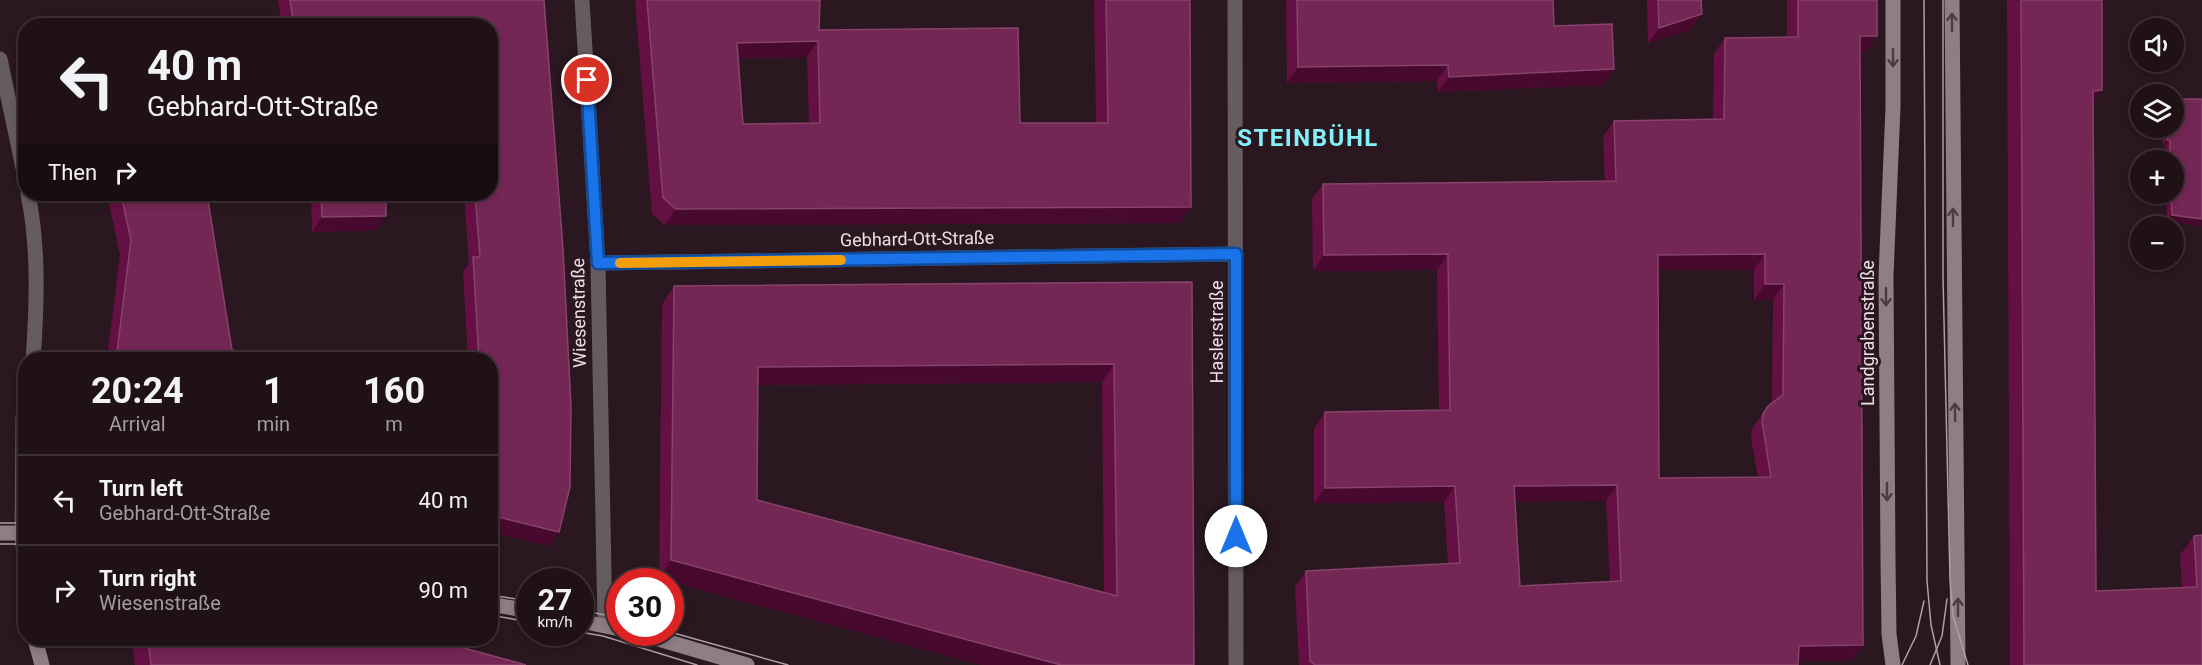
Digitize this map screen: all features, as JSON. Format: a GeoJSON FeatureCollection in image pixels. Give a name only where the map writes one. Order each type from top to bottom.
{"type":"FeatureCollection","features":[{"type":"Feature","properties":{"kind":"main road","name":"Landgrabenstraße"},"geometry":{"type":"LineString","coordinates":[[1893,0],[1893,107],[1886,276],[1889,634],[1893,665]]}},
{"type":"Feature","properties":{"kind":"main road"},"geometry":{"type":"LineString","coordinates":[[1952,0],[1958,665]]}},
{"type":"Feature","properties":{"kind":"main road"},"geometry":{"type":"LineString","coordinates":[[0,533],[18,533]]}},
{"type":"Feature","properties":{"kind":"main road"},"geometry":{"type":"LineString","coordinates":[[498,605],[516,609]]}},
{"type":"Feature","properties":{"kind":"main road"},"geometry":{"type":"LineString","coordinates":[[38,646],[42,665]]}},
{"type":"Feature","properties":{"kind":"main road"},"geometry":{"type":"LineString","coordinates":[[682,646],[747,665]]}},
{"type":"Feature","properties":{"kind":"street","name":"Wiesenstraße"},"geometry":{"type":"LineString","coordinates":[[582,0],[598,263],[610,568]]}},
{"type":"Feature","properties":{"kind":"street","name":"Haslerstraße"},"geometry":{"type":"LineString","coordinates":[[1235,0],[1236,665]]}},
{"type":"Feature","properties":{"kind":"street"},"geometry":{"type":"LineString","coordinates":[[0,59],[18,144]]}},
{"type":"Feature","properties":{"kind":"street"},"geometry":{"type":"LineString","coordinates":[[29,201],[33,219],[36,313],[34,352]]}},
{"type":"Feature","properties":{"kind":"street","name":"Gebhard-Ott-Straße"},"geometry":{"type":"LineString","coordinates":[[598,263],[1236,254]]}},
{"type":"Feature","properties":{"kind":"building"},"geometry":{"type":"Polygon","coordinates":[[[290,0],[544,0],[563,249],[571,407],[570,487],[559,532],[498,517],[498,352],[479,352],[473,257],[480,257],[476,201],[498,201],[498,18],[293,18],[290,0]]]}},
{"type":"Feature","properties":{"kind":"building"},"geometry":{"type":"Polygon","coordinates":[[[647,0],[820,0],[819,30],[1018,28],[1020,123],[1108,123],[1106,0],[1190,0],[1191,207],[676,209],[663,198],[647,0]],[[818,41],[737,43],[743,124],[820,123],[818,41]]]}},
{"type":"Feature","properties":{"kind":"building"},"geometry":{"type":"Polygon","coordinates":[[[1297,0],[1553,0],[1554,26],[1612,24],[1614,69],[1449,77],[1448,65],[1298,67],[1297,0]]]}},
{"type":"Feature","properties":{"kind":"building"},"geometry":{"type":"Polygon","coordinates":[[[1658,0],[1701,0],[1702,14],[1659,28],[1658,0]]]}},
{"type":"Feature","properties":{"kind":"building"},"geometry":{"type":"Polygon","coordinates":[[[1798,0],[1877,0],[1877,36],[1860,36],[1863,645],[1799,646],[1798,665],[1315,665],[1310,661],[1306,571],[1460,563],[1455,486],[1325,488],[1325,412],[1450,410],[1448,254],[1324,255],[1323,184],[1616,181],[1614,121],[1724,119],[1725,38],[1798,37],[1798,0]],[[1765,254],[1658,255],[1659,478],[1771,477],[1762,422],[1763,414],[1768,406],[1783,395],[1784,284],[1765,284],[1765,254]],[[1617,485],[1514,486],[1520,586],[1621,581],[1617,485]]]}},
{"type":"Feature","properties":{"kind":"building"},"geometry":{"type":"Polygon","coordinates":[[[2021,0],[2102,0],[2102,90],[2093,91],[2096,591],[2197,587],[2194,536],[2202,535],[2202,665],[2024,665],[2021,0]]]}},
{"type":"Feature","properties":{"kind":"building"},"geometry":{"type":"Polygon","coordinates":[[[2184,99],[2202,99],[2202,219],[2172,215],[2171,204],[2184,204],[2184,150],[2170,150],[2170,140],[2167,138],[2184,138],[2184,99]]]}},
{"type":"Feature","properties":{"kind":"building"},"geometry":{"type":"Polygon","coordinates":[[[123,201],[208,201],[232,350],[240,352],[117,352],[131,240],[123,201]]]}},
{"type":"Feature","properties":{"kind":"building"},"geometry":{"type":"Polygon","coordinates":[[[321,201],[386,201],[386,216],[322,217],[321,201]]]}},
{"type":"Feature","properties":{"kind":"building"},"geometry":{"type":"Polygon","coordinates":[[[1192,282],[1194,665],[1061,665],[671,560],[674,286],[1192,282]],[[1114,364],[758,367],[757,500],[1117,596],[1114,364]]]}},
{"type":"Feature","properties":{"kind":"building"},"geometry":{"type":"Polygon","coordinates":[[[149,646],[457,646],[526,665],[151,665],[149,646]]]}},
{"type":"Feature","properties":{"kind":"tram line"},"geometry":{"type":"LineString","coordinates":[[1924,0],[1927,581],[1931,625],[1940,665]]}},
{"type":"Feature","properties":{"kind":"tram line"},"geometry":{"type":"LineString","coordinates":[[1943,0],[1943,277],[1950,579],[1953,616],[1968,665]]}},
{"type":"Feature","properties":{"kind":"tram line"},"geometry":{"type":"LineString","coordinates":[[0,523],[18,523]]}},
{"type":"Feature","properties":{"kind":"tram line"},"geometry":{"type":"LineString","coordinates":[[0,544],[18,544]]}},
{"type":"Feature","properties":{"kind":"tram line"},"geometry":{"type":"LineString","coordinates":[[498,596],[516,599]]}},
{"type":"Feature","properties":{"kind":"tram line"},"geometry":{"type":"LineString","coordinates":[[1930,665],[1942,636],[1947,599]]}},
{"type":"Feature","properties":{"kind":"tram line"},"geometry":{"type":"LineString","coordinates":[[1902,665],[1916,636],[1924,601]]}},
{"type":"Feature","properties":{"kind":"tram line"},"geometry":{"type":"LineString","coordinates":[[594,613],[606,615]]}},
{"type":"Feature","properties":{"kind":"tram line"},"geometry":{"type":"LineString","coordinates":[[498,616],[516,620]]}},
{"type":"Feature","properties":{"kind":"tram line"},"geometry":{"type":"LineString","coordinates":[[594,634],[697,665]]}},
{"type":"Feature","properties":{"kind":"tram line"},"geometry":{"type":"LineString","coordinates":[[684,636],[788,665]]}},
{"type":"Feature","properties":{"kind":"slow traffic"},"geometry":{"type":"LineString","coordinates":[[620,263],[841,260]]}},
{"type":"Feature","properties":{"kind":"district","name":"STEINBÜHL"},"geometry":{"type":"Point","coordinates":[1308,138]}},
{"type":"Feature","properties":{"kind":"route"},"geometry":{"type":"LineString","coordinates":[[587,80],[598,263],[1236,254],[1236,536]]}}]}
